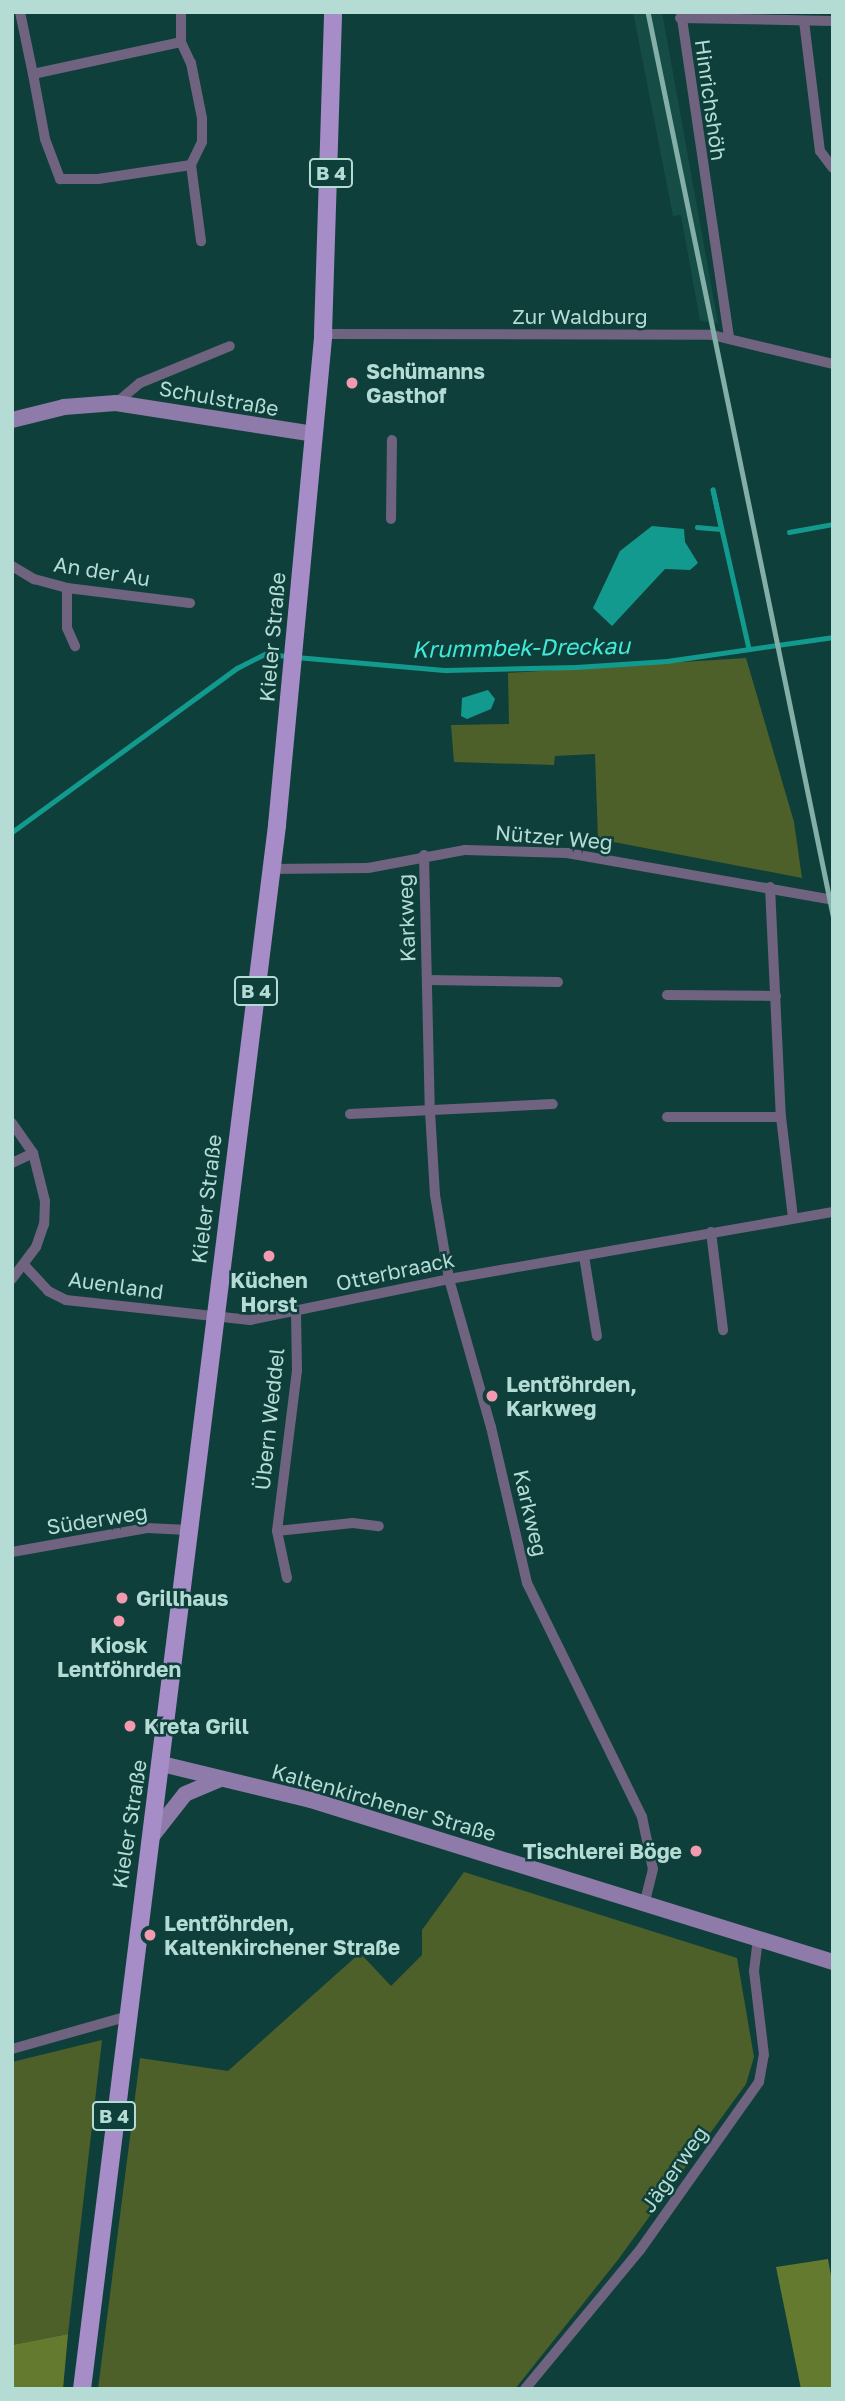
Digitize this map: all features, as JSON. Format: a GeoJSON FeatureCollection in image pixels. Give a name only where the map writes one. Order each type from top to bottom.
{"type":"FeatureCollection","features":[{"type":"Feature","properties":{"kind":"main road","name":"Kieler Straße"},"geometry":{"type":"LineString","coordinates":[[82,2389],[125,2017],[162,1764],[188,1530],[271,869],[314,434],[330,238],[333,12]]}},
{"type":"Feature","properties":{"kind":"main road","name":"Schulstraße"},"geometry":{"type":"LineString","coordinates":[[12,420],[64,407],[116,403],[314,434]]}},
{"type":"Feature","properties":{"kind":"main road","name":"Kaltenkirchener Straße"},"geometry":{"type":"LineString","coordinates":[[162,1764],[311,1800],[833,1962]]}},
{"type":"Feature","properties":{"kind":"main road"},"geometry":{"type":"LineString","coordinates":[[149,1843],[159,1822],[185,1794],[223,1779]]}},
{"type":"Feature","properties":{"kind":"street"},"geometry":{"type":"LineString","coordinates":[[181,12],[181,42],[191,63],[202,118],[202,142],[191,164],[201,241]]}},
{"type":"Feature","properties":{"kind":"street","name":"Hinrichshöh"},"geometry":{"type":"LineString","coordinates":[[729,338],[680,15],[833,20]]}},
{"type":"Feature","properties":{"kind":"street"},"geometry":{"type":"LineString","coordinates":[[18,19],[33,74],[45,139],[60,179],[98,179],[191,164]]}},
{"type":"Feature","properties":{"kind":"street"},"geometry":{"type":"LineString","coordinates":[[804,20],[820,151],[833,168]]}},
{"type":"Feature","properties":{"kind":"street"},"geometry":{"type":"LineString","coordinates":[[33,74],[181,42]]}},
{"type":"Feature","properties":{"kind":"street","name":"Zur Waldburg"},"geometry":{"type":"LineString","coordinates":[[323,334],[729,338],[833,364]]}},
{"type":"Feature","properties":{"kind":"street","name":"Schulstraße"},"geometry":{"type":"LineString","coordinates":[[116,403],[140,383],[229,346]]}},
{"type":"Feature","properties":{"kind":"street"},"geometry":{"type":"LineString","coordinates":[[391,519],[392,440]]}},
{"type":"Feature","properties":{"kind":"street","name":"An der Au"},"geometry":{"type":"LineString","coordinates":[[12,566],[34,579],[67,588],[190,603]]}},
{"type":"Feature","properties":{"kind":"street"},"geometry":{"type":"LineString","coordinates":[[67,588],[67,628],[75,646]]}},
{"type":"Feature","properties":{"kind":"street","name":"Nützer Weg"},"geometry":{"type":"LineString","coordinates":[[271,869],[368,868],[424,855],[465,850],[567,853],[833,900]]}},
{"type":"Feature","properties":{"kind":"street","name":"Karkweg"},"geometry":{"type":"LineString","coordinates":[[424,855],[430,1111],[435,1195],[449,1279],[491,1427],[527,1583],[642,1817],[653,1869],[645,1902]]}},
{"type":"Feature","properties":{"kind":"street"},"geometry":{"type":"LineString","coordinates":[[770,887],[781,1117],[793,1217]]}},
{"type":"Feature","properties":{"kind":"street","name":"Karkweg"},"geometry":{"type":"LineString","coordinates":[[428,981],[558,982]]}},
{"type":"Feature","properties":{"kind":"street"},"geometry":{"type":"LineString","coordinates":[[667,996],[775,996]]}},
{"type":"Feature","properties":{"kind":"street"},"geometry":{"type":"LineString","coordinates":[[351,1114],[553,1104]]}},
{"type":"Feature","properties":{"kind":"street"},"geometry":{"type":"LineString","coordinates":[[667,1118],[781,1117]]}},
{"type":"Feature","properties":{"kind":"street"},"geometry":{"type":"LineString","coordinates":[[12,1123],[33,1153],[45,1201],[44,1224],[24,1266],[12,1279]]}},
{"type":"Feature","properties":{"kind":"street"},"geometry":{"type":"LineString","coordinates":[[12,1163],[33,1153]]}},
{"type":"Feature","properties":{"kind":"street","name":"Otterbraack"},"geometry":{"type":"LineString","coordinates":[[214,1317],[250,1320],[449,1279],[793,1217],[832,1215]]}},
{"type":"Feature","properties":{"kind":"street"},"geometry":{"type":"LineString","coordinates":[[711,1232],[723,1329]]}},
{"type":"Feature","properties":{"kind":"street"},"geometry":{"type":"LineString","coordinates":[[584,1256],[597,1336]]}},
{"type":"Feature","properties":{"kind":"street","name":"Auenland"},"geometry":{"type":"LineString","coordinates":[[24,1266],[48,1292],[66,1300],[214,1317]]}},
{"type":"Feature","properties":{"kind":"street","name":"Übern Weddel"},"geometry":{"type":"LineString","coordinates":[[287,1578],[277,1531],[298,1370],[296,1311]]}},
{"type":"Feature","properties":{"kind":"street"},"geometry":{"type":"LineString","coordinates":[[277,1531],[353,1523],[379,1526]]}},
{"type":"Feature","properties":{"kind":"street","name":"Süderweg"},"geometry":{"type":"LineString","coordinates":[[12,1552],[147,1528],[188,1530]]}},
{"type":"Feature","properties":{"kind":"street","name":"Jägerweg"},"geometry":{"type":"LineString","coordinates":[[525,2389],[640,2250],[759,2082],[764,2054],[754,1971],[758,1939]]}},
{"type":"Feature","properties":{"kind":"street"},"geometry":{"type":"LineString","coordinates":[[12,2049],[125,2017]]}},
{"type":"Feature","properties":{"kind":"shaded area"},"geometry":{"type":"Polygon","coordinates":[[[633,12],[662,12],[718,323],[700,321],[681,215],[673,216],[633,12]]]}},
{"type":"Feature","properties":{"kind":"shaded area"},"geometry":{"type":"Polygon","coordinates":[[[652,526],[684,529],[685,542],[698,563],[690,570],[665,569],[612,626],[593,608],[620,551],[652,526]]]}},
{"type":"Feature","properties":{"kind":"shaded area"},"geometry":{"type":"Polygon","coordinates":[[[746,658],[794,822],[802,878],[598,839],[595,754],[555,756],[554,765],[454,762],[451,725],[509,724],[508,673],[746,658]]]}},
{"type":"Feature","properties":{"kind":"shaded area"},"geometry":{"type":"Polygon","coordinates":[[[488,690],[495,699],[491,709],[467,719],[461,716],[462,698],[488,690]]]}},
{"type":"Feature","properties":{"kind":"shaded area"},"geometry":{"type":"Polygon","coordinates":[[[464,1872],[737,1958],[754,2057],[746,2084],[617,2261],[515,2389],[98,2389],[140,2058],[228,2071],[360,1953],[391,1986],[422,1955],[422,1930],[464,1872]]]}},
{"type":"Feature","properties":{"kind":"shaded area"},"geometry":{"type":"Polygon","coordinates":[[[102,2040],[68,2334],[12,2345],[12,2062],[102,2040]]]}},
{"type":"Feature","properties":{"kind":"shaded area"},"geometry":{"type":"Polygon","coordinates":[[[828,2259],[833,2287],[833,2389],[801,2389],[776,2267],[828,2259]]]}},
{"type":"Feature","properties":{"kind":"shaded area"},"geometry":{"type":"Polygon","coordinates":[[[68,2334],[63,2389],[12,2389],[12,2345],[68,2334]]]}},
{"type":"Feature","properties":{"kind":"waterway"},"geometry":{"type":"LineString","coordinates":[[697,527],[721,529],[713,490],[749,649]]}},
{"type":"Feature","properties":{"kind":"waterway"},"geometry":{"type":"LineString","coordinates":[[789,532],[833,524]]}},
{"type":"Feature","properties":{"kind":"waterway","name":"Krummbek-Dreckau"},"geometry":{"type":"LineString","coordinates":[[296,657],[446,670],[576,667],[667,661],[833,637]]}},
{"type":"Feature","properties":{"kind":"waterway","name":"Krummbek-Dreckau"},"geometry":{"type":"LineString","coordinates":[[12,832],[237,668],[265,654],[287,656]]}},
{"type":"Feature","properties":{"kind":"railway"},"geometry":{"type":"LineString","coordinates":[[648,12],[833,915]]}},
{"type":"Feature","properties":{"kind":"place","name":"Schümanns Gasthof"},"geometry":{"type":"Point","coordinates":[352,383]}},
{"type":"Feature","properties":{"kind":"place","name":"Küchen Horst"},"geometry":{"type":"Point","coordinates":[269,1256]}},
{"type":"Feature","properties":{"kind":"place","name":"Lentföhrden, Karkweg"},"geometry":{"type":"Point","coordinates":[492,1396]}},
{"type":"Feature","properties":{"kind":"place","name":"Grillhaus"},"geometry":{"type":"Point","coordinates":[122,1598]}},
{"type":"Feature","properties":{"kind":"place","name":"Kiosk Lentföhrden"},"geometry":{"type":"Point","coordinates":[119,1621]}},
{"type":"Feature","properties":{"kind":"place","name":"Kreta Grill"},"geometry":{"type":"Point","coordinates":[130,1726]}},
{"type":"Feature","properties":{"kind":"place","name":"Tischlerei Böge"},"geometry":{"type":"Point","coordinates":[696,1851]}},
{"type":"Feature","properties":{"kind":"place","name":"Lentföhrden, Kaltenkirchener Straße"},"geometry":{"type":"Point","coordinates":[150,1935]}}]}
